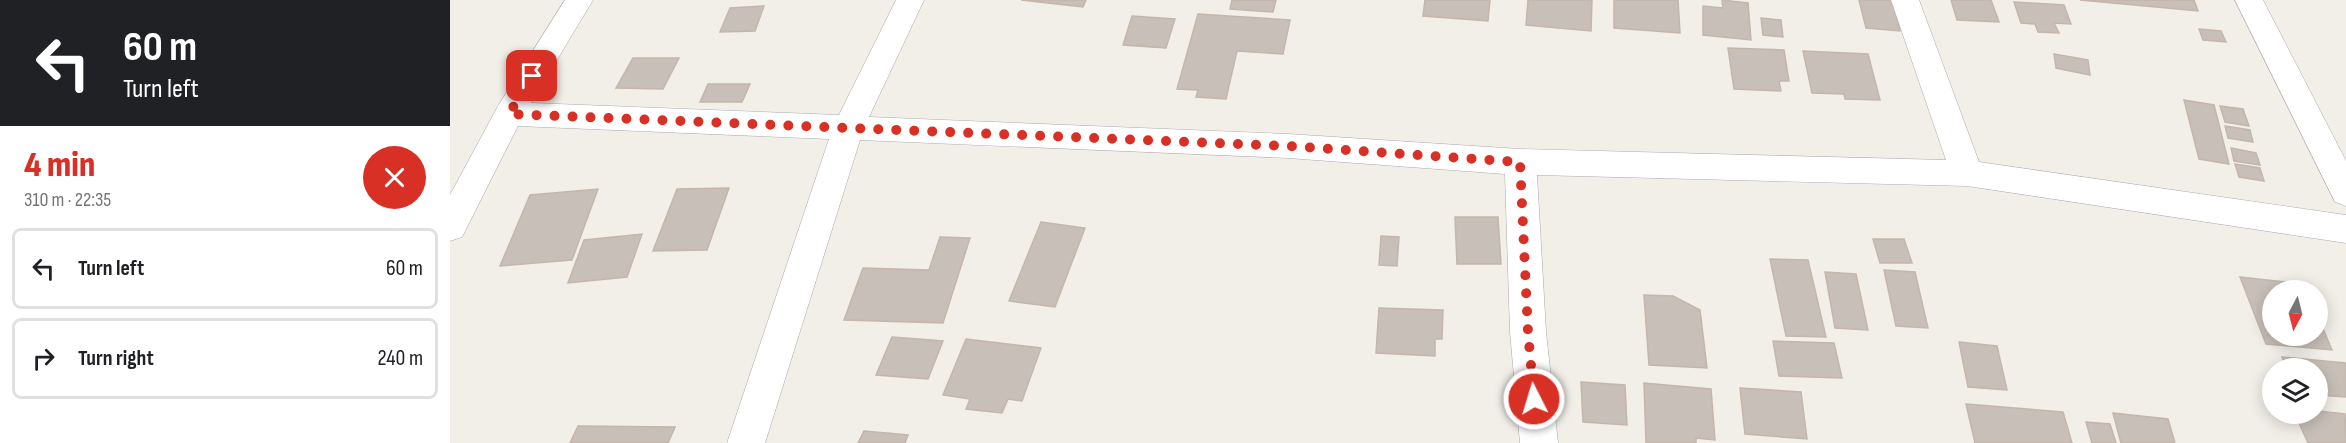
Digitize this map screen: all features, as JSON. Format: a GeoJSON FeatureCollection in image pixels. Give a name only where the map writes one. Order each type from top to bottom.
{"type":"FeatureCollection","features":[{"type":"Feature","properties":{"kind":"street"},"geometry":{"type":"LineString","coordinates":[[450,227],[509,114],[579,0]]}},
{"type":"Feature","properties":{"kind":"street"},"geometry":{"type":"LineString","coordinates":[[746,443],[848,128],[910,0]]}},
{"type":"Feature","properties":{"kind":"street"},"geometry":{"type":"LineString","coordinates":[[1905,0],[1967,173]]}},
{"type":"Feature","properties":{"kind":"street"},"geometry":{"type":"LineString","coordinates":[[2249,0],[2346,193]]}},
{"type":"Feature","properties":{"kind":"street"},"geometry":{"type":"LineString","coordinates":[[509,114],[1288,146],[1520,162],[1967,173],[2346,229]]}},
{"type":"Feature","properties":{"kind":"street"},"geometry":{"type":"LineString","coordinates":[[1520,162],[1528,332],[1539,443]]}},
{"type":"Feature","properties":{"kind":"building"},"geometry":{"type":"Polygon","coordinates":[[[1021,0],[1086,0],[1083,7],[1021,0]]]}},
{"type":"Feature","properties":{"kind":"building"},"geometry":{"type":"Polygon","coordinates":[[[1232,0],[1276,0],[1273,12],[1230,9],[1232,0]]]}},
{"type":"Feature","properties":{"kind":"building"},"geometry":{"type":"Polygon","coordinates":[[[1425,0],[1490,0],[1488,21],[1423,16],[1425,0]]]}},
{"type":"Feature","properties":{"kind":"building"},"geometry":{"type":"Polygon","coordinates":[[[1528,0],[1592,0],[1591,31],[1526,25],[1528,0]]]}},
{"type":"Feature","properties":{"kind":"building"},"geometry":{"type":"Polygon","coordinates":[[[1614,0],[1678,0],[1680,33],[1614,28],[1614,0]]]}},
{"type":"Feature","properties":{"kind":"building"},"geometry":{"type":"Polygon","coordinates":[[[1722,0],[1748,3],[1751,40],[1703,35],[1703,6],[1723,8],[1722,0]]]}},
{"type":"Feature","properties":{"kind":"building"},"geometry":{"type":"Polygon","coordinates":[[[1859,0],[1893,0],[1900,31],[1866,28],[1859,0]]]}},
{"type":"Feature","properties":{"kind":"building"},"geometry":{"type":"Polygon","coordinates":[[[1951,0],[1991,0],[1999,22],[1957,20],[1951,0]]]}},
{"type":"Feature","properties":{"kind":"building"},"geometry":{"type":"Polygon","coordinates":[[[2080,0],[2194,0],[2198,11],[2080,0]]]}},
{"type":"Feature","properties":{"kind":"building"},"geometry":{"type":"Polygon","coordinates":[[[2014,2],[2064,5],[2071,24],[2054,23],[2059,33],[2038,32],[2035,24],[2021,23],[2014,2]]]}},
{"type":"Feature","properties":{"kind":"building"},"geometry":{"type":"Polygon","coordinates":[[[764,6],[755,31],[720,32],[730,8],[764,6]]]}},
{"type":"Feature","properties":{"kind":"building"},"geometry":{"type":"Polygon","coordinates":[[[1198,14],[1290,20],[1283,54],[1237,51],[1226,99],[1196,97],[1198,90],[1177,89],[1198,14]]]}},
{"type":"Feature","properties":{"kind":"building"},"geometry":{"type":"Polygon","coordinates":[[[1132,16],[1175,19],[1166,48],[1123,45],[1132,16]]]}},
{"type":"Feature","properties":{"kind":"building"},"geometry":{"type":"Polygon","coordinates":[[[1761,18],[1781,20],[1783,37],[1763,35],[1761,18]]]}},
{"type":"Feature","properties":{"kind":"building"},"geometry":{"type":"Polygon","coordinates":[[[2199,29],[2221,31],[2226,42],[2203,40],[2199,29]]]}},
{"type":"Feature","properties":{"kind":"building"},"geometry":{"type":"Polygon","coordinates":[[[1728,48],[1784,50],[1789,81],[1779,81],[1781,91],[1734,89],[1728,48]]]}},
{"type":"Feature","properties":{"kind":"building"},"geometry":{"type":"Polygon","coordinates":[[[1803,51],[1868,54],[1880,100],[1845,99],[1844,94],[1812,93],[1803,51]]]}},
{"type":"Feature","properties":{"kind":"building"},"geometry":{"type":"Polygon","coordinates":[[[2054,54],[2088,60],[2090,75],[2056,68],[2054,54]]]}},
{"type":"Feature","properties":{"kind":"building"},"geometry":{"type":"Polygon","coordinates":[[[633,58],[679,58],[663,89],[616,88],[633,58]]]}},
{"type":"Feature","properties":{"kind":"building"},"geometry":{"type":"Polygon","coordinates":[[[708,84],[750,84],[742,102],[700,102],[708,84]]]}},
{"type":"Feature","properties":{"kind":"building"},"geometry":{"type":"Polygon","coordinates":[[[2184,100],[2214,105],[2229,164],[2199,159],[2184,100]]]}},
{"type":"Feature","properties":{"kind":"building"},"geometry":{"type":"Polygon","coordinates":[[[2220,106],[2243,109],[2249,126],[2225,122],[2220,106]]]}},
{"type":"Feature","properties":{"kind":"building"},"geometry":{"type":"Polygon","coordinates":[[[2225,126],[2250,130],[2253,142],[2228,138],[2225,126]]]}},
{"type":"Feature","properties":{"kind":"building"},"geometry":{"type":"Polygon","coordinates":[[[2231,148],[2256,153],[2260,165],[2234,161],[2231,148]]]}},
{"type":"Feature","properties":{"kind":"building"},"geometry":{"type":"Polygon","coordinates":[[[2235,164],[2260,168],[2264,181],[2239,177],[2235,164]]]}},
{"type":"Feature","properties":{"kind":"building"},"geometry":{"type":"Polygon","coordinates":[[[729,188],[707,250],[653,251],[677,189],[729,188]]]}},
{"type":"Feature","properties":{"kind":"building"},"geometry":{"type":"Polygon","coordinates":[[[598,189],[572,260],[500,266],[530,195],[598,189]]]}},
{"type":"Feature","properties":{"kind":"building"},"geometry":{"type":"Polygon","coordinates":[[[1455,217],[1498,217],[1501,264],[1457,264],[1455,217]]]}},
{"type":"Feature","properties":{"kind":"building"},"geometry":{"type":"Polygon","coordinates":[[[1041,222],[1085,228],[1055,307],[1009,301],[1041,222]]]}},
{"type":"Feature","properties":{"kind":"building"},"geometry":{"type":"Polygon","coordinates":[[[642,234],[627,277],[568,283],[584,240],[642,234]]]}},
{"type":"Feature","properties":{"kind":"building"},"geometry":{"type":"Polygon","coordinates":[[[1381,236],[1399,237],[1397,266],[1379,265],[1381,236]]]}},
{"type":"Feature","properties":{"kind":"building"},"geometry":{"type":"Polygon","coordinates":[[[940,237],[970,238],[943,323],[844,320],[863,268],[929,270],[940,237]]]}},
{"type":"Feature","properties":{"kind":"building"},"geometry":{"type":"Polygon","coordinates":[[[1873,239],[1904,239],[1912,263],[1880,263],[1873,239]]]}},
{"type":"Feature","properties":{"kind":"building"},"geometry":{"type":"Polygon","coordinates":[[[1770,259],[1808,260],[1826,337],[1786,336],[1770,259]]]}},
{"type":"Feature","properties":{"kind":"building"},"geometry":{"type":"Polygon","coordinates":[[[1884,270],[1915,272],[1928,328],[1896,326],[1884,270]]]}},
{"type":"Feature","properties":{"kind":"building"},"geometry":{"type":"Polygon","coordinates":[[[1825,272],[1856,274],[1868,330],[1835,328],[1825,272]]]}},
{"type":"Feature","properties":{"kind":"building"},"geometry":{"type":"Polygon","coordinates":[[[2240,277],[2267,280],[2262,280],[2262,334],[2240,277]]]}},
{"type":"Feature","properties":{"kind":"building"},"geometry":{"type":"Polygon","coordinates":[[[1644,295],[1673,296],[1700,310],[1707,368],[1649,365],[1644,295]]]}},
{"type":"Feature","properties":{"kind":"building"},"geometry":{"type":"Polygon","coordinates":[[[1379,308],[1443,310],[1442,339],[1435,339],[1435,356],[1376,353],[1379,308]]]}},
{"type":"Feature","properties":{"kind":"building"},"geometry":{"type":"Polygon","coordinates":[[[892,337],[943,341],[928,379],[876,375],[892,337]]]}},
{"type":"Feature","properties":{"kind":"building"},"geometry":{"type":"Polygon","coordinates":[[[966,339],[1041,348],[1022,401],[1008,399],[1002,413],[966,409],[970,399],[943,395],[966,339]]]}},
{"type":"Feature","properties":{"kind":"building"},"geometry":{"type":"Polygon","coordinates":[[[1773,341],[1834,343],[1842,378],[1779,376],[1773,341]]]}},
{"type":"Feature","properties":{"kind":"building"},"geometry":{"type":"Polygon","coordinates":[[[2328,341],[2332,350],[2288,346],[2328,346],[2328,341]]]}},
{"type":"Feature","properties":{"kind":"building"},"geometry":{"type":"Polygon","coordinates":[[[1959,342],[1997,346],[2007,390],[1968,387],[1959,342]]]}},
{"type":"Feature","properties":{"kind":"building"},"geometry":{"type":"Polygon","coordinates":[[[2328,361],[2346,363],[2346,397],[2328,396],[2328,361]]]}},
{"type":"Feature","properties":{"kind":"building"},"geometry":{"type":"Polygon","coordinates":[[[1581,382],[1625,385],[1627,425],[1583,422],[1581,382]]]}},
{"type":"Feature","properties":{"kind":"building"},"geometry":{"type":"Polygon","coordinates":[[[1644,383],[1711,389],[1715,440],[1696,438],[1696,443],[1646,443],[1644,383]]]}},
{"type":"Feature","properties":{"kind":"building"},"geometry":{"type":"Polygon","coordinates":[[[1740,388],[1801,392],[1807,439],[1745,434],[1740,388]]]}},
{"type":"Feature","properties":{"kind":"building"},"geometry":{"type":"Polygon","coordinates":[[[1966,404],[2063,412],[2072,443],[1975,443],[1966,404]]]}},
{"type":"Feature","properties":{"kind":"building"},"geometry":{"type":"Polygon","coordinates":[[[2328,412],[2345,414],[2346,443],[2308,443],[2299,424],[2328,424],[2328,412]]]}},
{"type":"Feature","properties":{"kind":"building"},"geometry":{"type":"Polygon","coordinates":[[[2113,413],[2168,419],[2175,443],[2121,443],[2113,413]]]}},
{"type":"Feature","properties":{"kind":"building"},"geometry":{"type":"Polygon","coordinates":[[[2086,422],[2110,424],[2116,443],[2092,443],[2086,422]]]}},
{"type":"Feature","properties":{"kind":"building"},"geometry":{"type":"Polygon","coordinates":[[[578,426],[675,427],[668,443],[570,443],[578,426]]]}},
{"type":"Feature","properties":{"kind":"building"},"geometry":{"type":"Polygon","coordinates":[[[864,431],[908,435],[905,443],[858,443],[864,431]]]}},
{"type":"Feature","properties":{"kind":"route"},"geometry":{"type":"LineString","coordinates":[[532,76],[509,114],[1288,146],[1520,162],[1528,332],[1534,399]]}}]}
